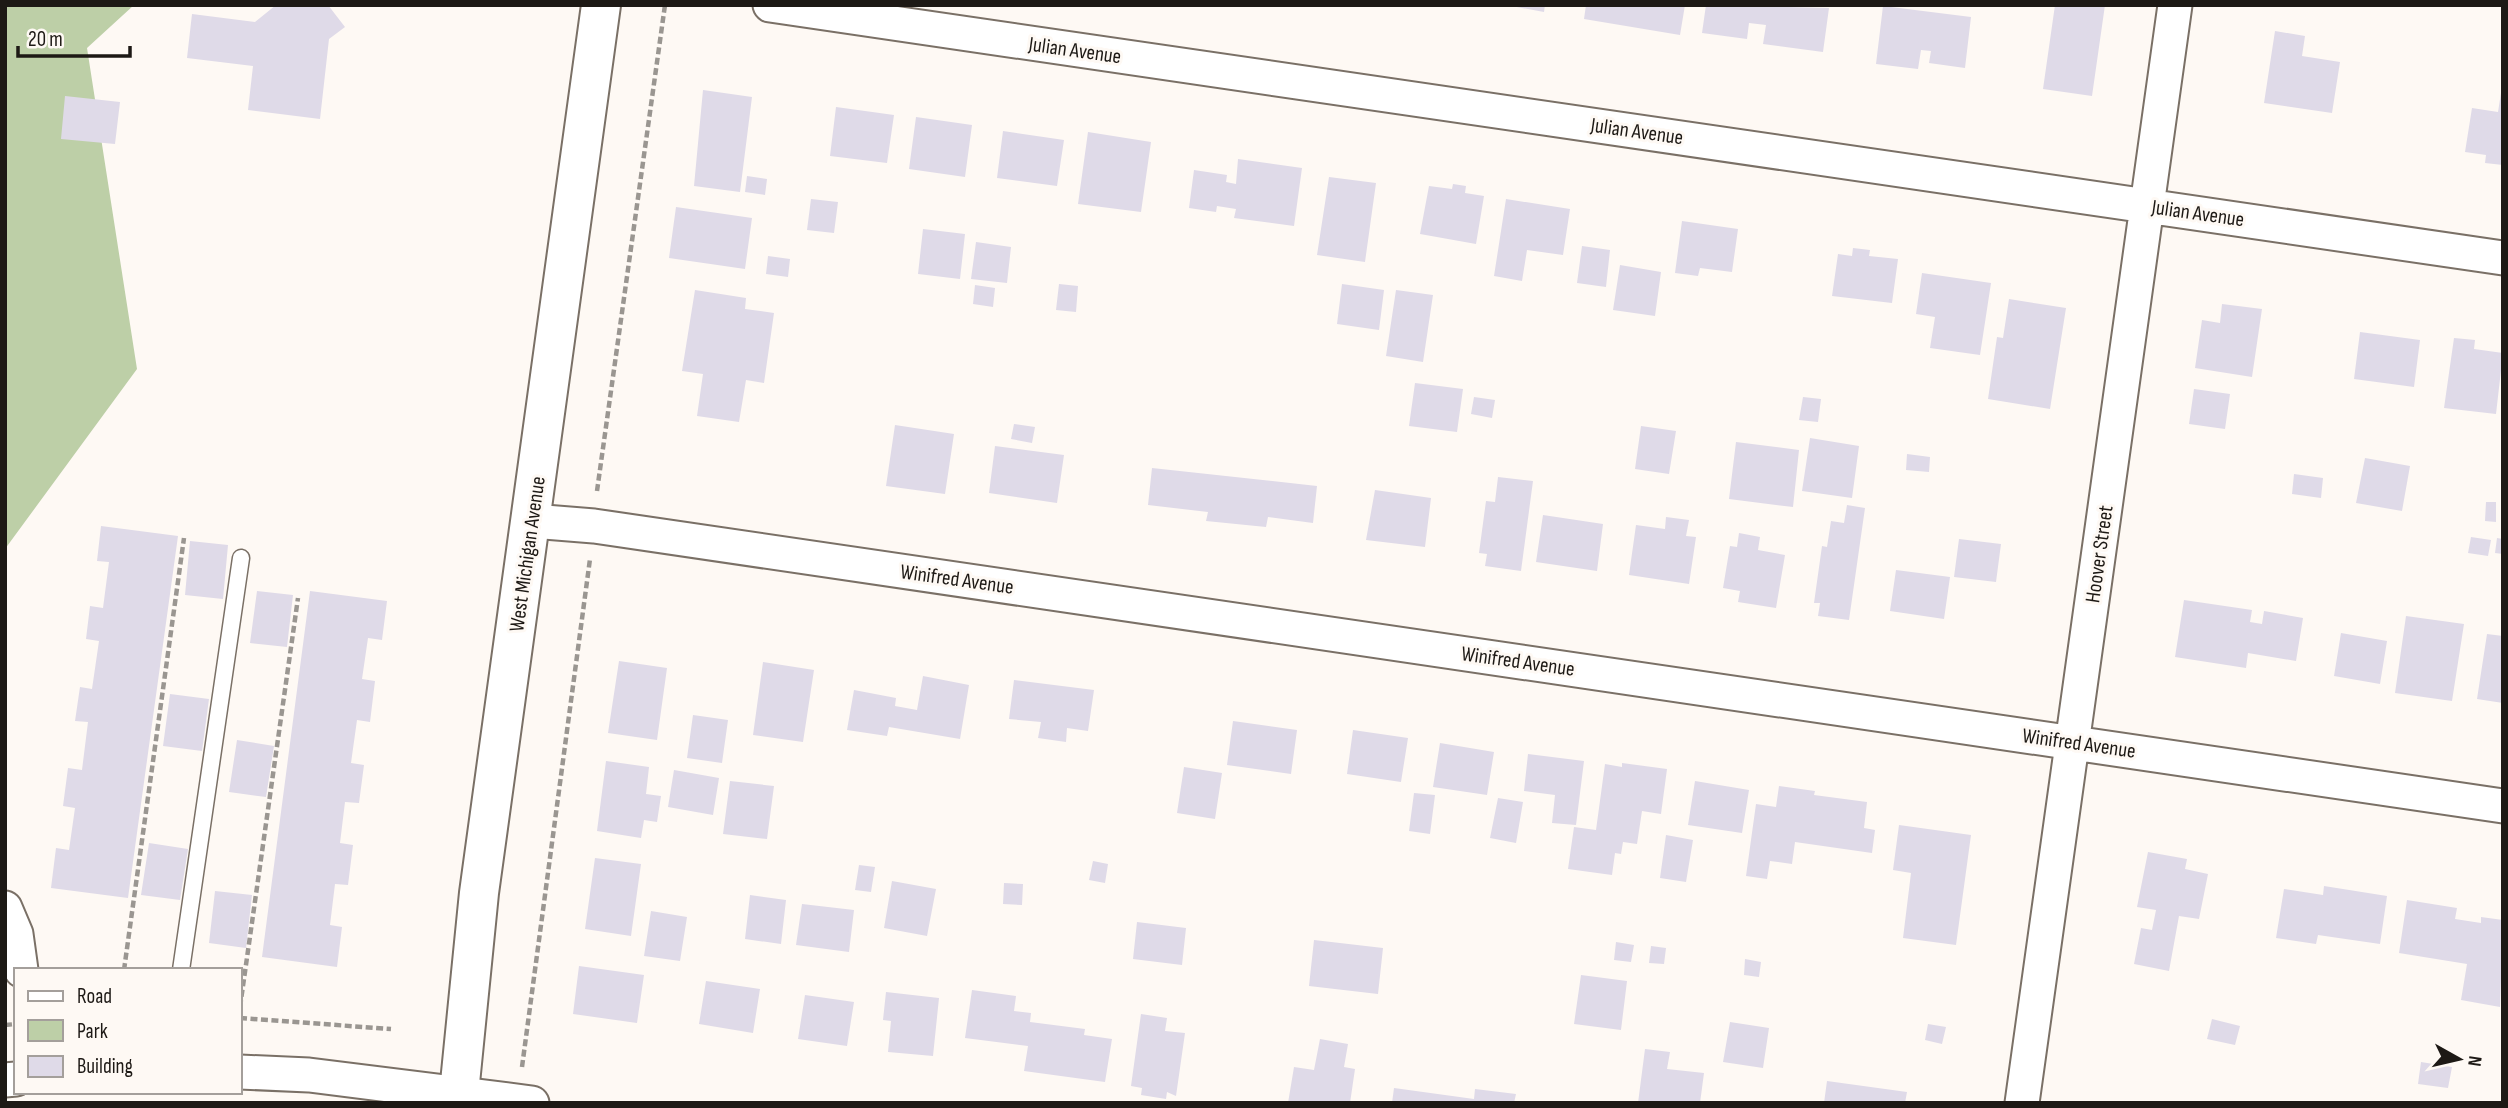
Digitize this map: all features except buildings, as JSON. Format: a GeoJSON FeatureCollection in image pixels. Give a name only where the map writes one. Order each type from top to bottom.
{"type":"FeatureCollection","features":[{"type":"Feature","properties":{"kind":"street","name":"West Michigan Avenue"},"geometry":{"type":"LineString","coordinates":[[458,1097],[479,893],[601,5]]}},
{"type":"Feature","properties":{"kind":"street","name":"Julian Avenue"},"geometry":{"type":"LineString","coordinates":[[770,5],[2503,258]]}},
{"type":"Feature","properties":{"kind":"street","name":"Hoover Street"},"geometry":{"type":"LineString","coordinates":[[2022,1103],[2175,5]]}},
{"type":"Feature","properties":{"kind":"street","name":"Winifred Avenue"},"geometry":{"type":"LineString","coordinates":[[532,521],[594,526],[2503,806]]}},
{"type":"Feature","properties":{"kind":"street"},"geometry":{"type":"LineString","coordinates":[[5,908],[16,934],[20,968]]}},
{"type":"Feature","properties":{"kind":"street"},"geometry":{"type":"LineString","coordinates":[[242,1072],[309,1076],[458,1097],[532,1103]]}},
{"type":"Feature","properties":{"kind":"lane"},"geometry":{"type":"LineString","coordinates":[[181,968],[241,558]]}},
{"type":"Feature","properties":{"kind":"path"},"geometry":{"type":"LineString","coordinates":[[124,968],[184,538]]}},
{"type":"Feature","properties":{"kind":"path"},"geometry":{"type":"LineString","coordinates":[[242,993],[298,598]]}},
{"type":"Feature","properties":{"kind":"path"},"geometry":{"type":"LineString","coordinates":[[242,1018],[391,1029]]}},
{"type":"Feature","properties":{"kind":"green space"},"geometry":{"type":"Polygon","coordinates":[[[5,5],[134,5],[87,48],[137,369],[5,549],[5,5]]]}}]}
